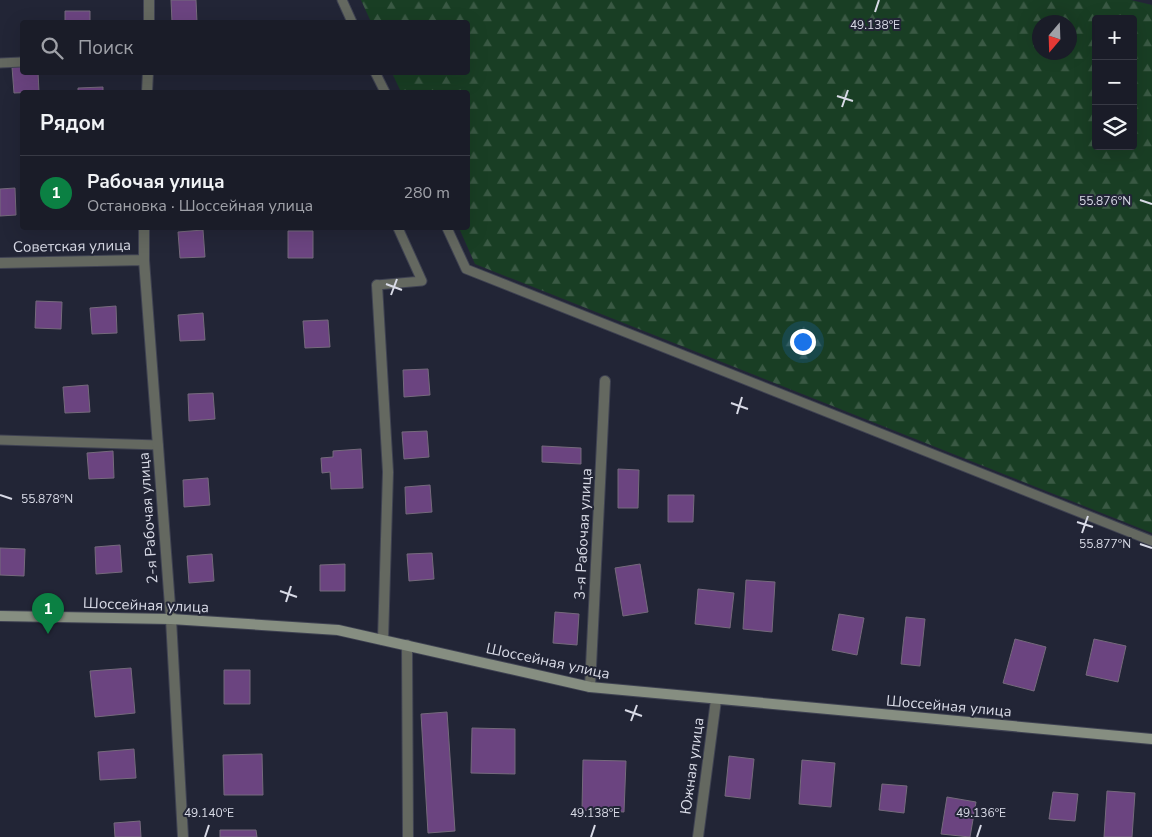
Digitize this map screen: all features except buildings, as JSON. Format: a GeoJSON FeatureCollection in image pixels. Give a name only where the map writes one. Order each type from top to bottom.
{"type":"FeatureCollection","features":[{"type":"Feature","properties":{"kind":"street"},"geometry":{"type":"LineString","coordinates":[[149,0],[149,20]]}},
{"type":"Feature","properties":{"kind":"street"},"geometry":{"type":"LineString","coordinates":[[147,90],[148,75]]}},
{"type":"Feature","properties":{"kind":"street","name":"2-я Рабочая улица"},"geometry":{"type":"LineString","coordinates":[[144,230],[144,260],[171,619],[183,837]]}},
{"type":"Feature","properties":{"kind":"street","name":"Советская улица"},"geometry":{"type":"LineString","coordinates":[[0,263],[144,260]]}},
{"type":"Feature","properties":{"kind":"street"},"geometry":{"type":"LineString","coordinates":[[377,285],[388,472],[382,640]]}},
{"type":"Feature","properties":{"kind":"street","name":"3-я Рабочая улица"},"geometry":{"type":"LineString","coordinates":[[590,687],[605,382]]}},
{"type":"Feature","properties":{"kind":"street","name":"Шоссейная улица"},"geometry":{"type":"LineString","coordinates":[[0,616],[171,619],[338,630],[590,687],[1152,739]]}},
{"type":"Feature","properties":{"kind":"street"},"geometry":{"type":"LineString","coordinates":[[407,645],[408,837]]}},
{"type":"Feature","properties":{"kind":"street","name":"Южная улица"},"geometry":{"type":"LineString","coordinates":[[698,837],[716,700]]}},
{"type":"Feature","properties":{"kind":"lane"},"geometry":{"type":"LineString","coordinates":[[342,0],[351,20]]}},
{"type":"Feature","properties":{"kind":"lane"},"geometry":{"type":"LineString","coordinates":[[0,63],[20,62]]}},
{"type":"Feature","properties":{"kind":"lane"},"geometry":{"type":"LineString","coordinates":[[376,75],[383,90]]}},
{"type":"Feature","properties":{"kind":"lane"},"geometry":{"type":"LineString","coordinates":[[377,285],[422,281],[399,230]]}},
{"type":"Feature","properties":{"kind":"lane"},"geometry":{"type":"LineString","coordinates":[[448,230],[466,269],[1152,541]]}},
{"type":"Feature","properties":{"kind":"lane"},"geometry":{"type":"LineString","coordinates":[[0,440],[158,445]]}},
{"type":"Feature","properties":{"kind":"green space"},"geometry":{"type":"Polygon","coordinates":[[[361,0],[1131,0],[1152,5],[1152,533],[475,264],[460,230],[470,230],[470,90],[400,90],[393,75],[470,75],[470,20],[370,20],[361,0]]]}},
{"type":"Feature","properties":{"kind":"place","name":"Рабочая улица"},"geometry":{"type":"Point","coordinates":[48,634]}}]}
